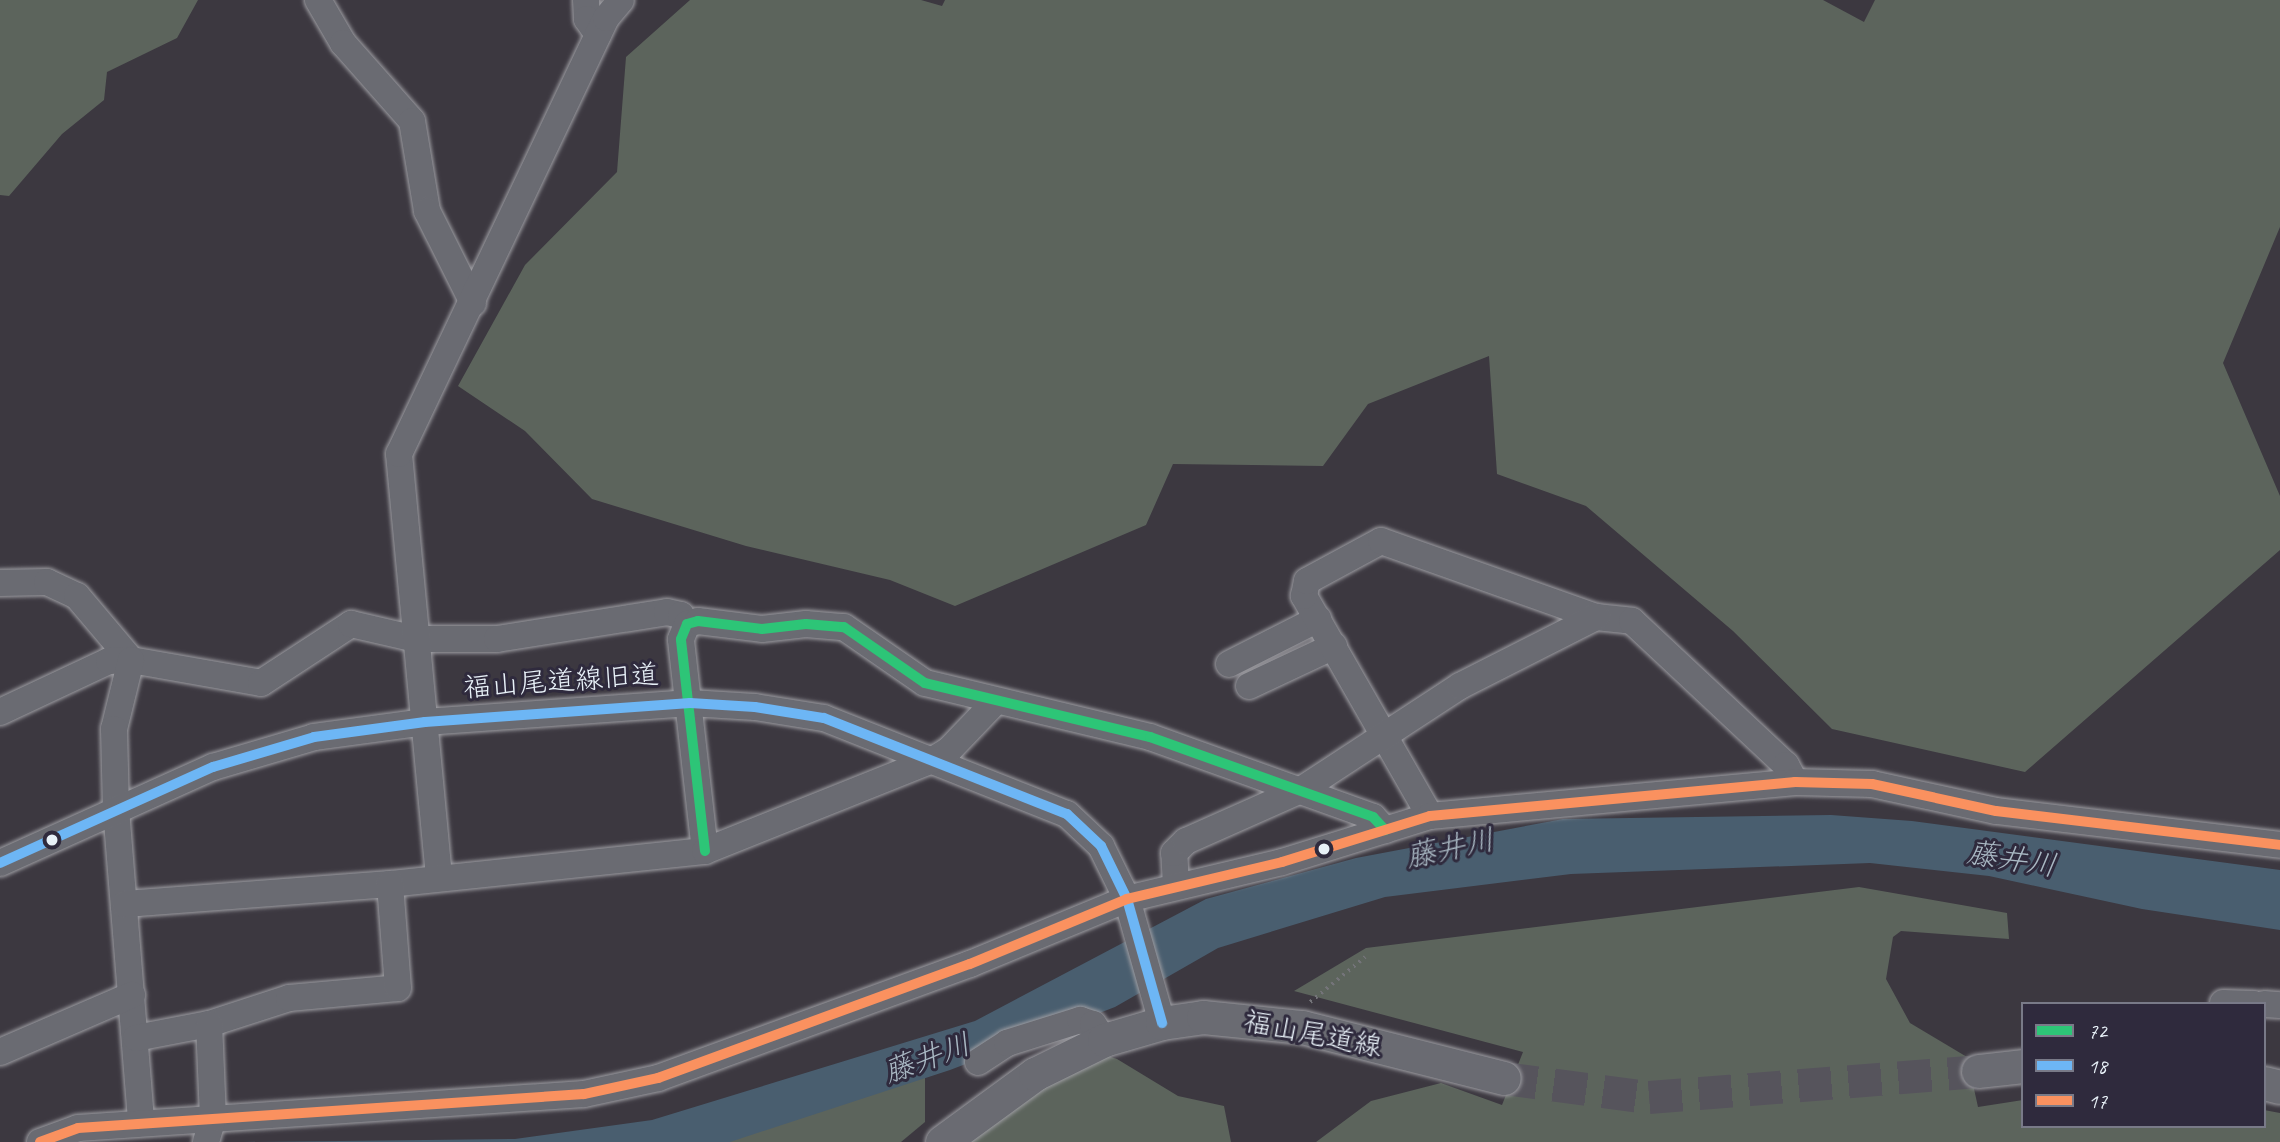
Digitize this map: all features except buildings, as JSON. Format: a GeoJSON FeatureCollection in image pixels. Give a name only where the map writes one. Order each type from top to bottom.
{"type":"FeatureCollection","features":[{"type":"Feature","properties":{"kind":"main road","name":"福山尾道線"},"geometry":{"type":"LineString","coordinates":[[942,1142],[1035,1074],[1159,1011],[1302,1027],[1504,1078]]}},
{"type":"Feature","properties":{"kind":"main road"},"geometry":{"type":"LineString","coordinates":[[1978,1071],[2021,1066]]}},
{"type":"Feature","properties":{"kind":"street"},"geometry":{"type":"LineString","coordinates":[[318,0],[343,43],[412,121],[427,211],[473,303]]}},
{"type":"Feature","properties":{"kind":"street"},"geometry":{"type":"LineString","coordinates":[[586,0],[587,19],[598,35]]}},
{"type":"Feature","properties":{"kind":"street"},"geometry":{"type":"LineString","coordinates":[[439,877],[399,454],[598,35],[621,0]]}},
{"type":"Feature","properties":{"kind":"street"},"geometry":{"type":"LineString","coordinates":[[1430,816],[1304,596],[1307,581],[1381,541],[1596,617],[1632,621],[1786,765],[1795,782]]}},
{"type":"Feature","properties":{"kind":"street"},"geometry":{"type":"LineString","coordinates":[[0,583],[47,582],[77,596],[131,660]]}},
{"type":"Feature","properties":{"kind":"street"},"geometry":{"type":"LineString","coordinates":[[0,712],[109,662],[131,660],[261,683],[351,624],[416,639],[496,639],[667,612],[681,615],[687,624]]}},
{"type":"Feature","properties":{"kind":"street"},"geometry":{"type":"LineString","coordinates":[[1176,886],[1174,853],[1186,841],[1301,790],[1460,687],[1596,617]]}},
{"type":"Feature","properties":{"kind":"street"},"geometry":{"type":"LineString","coordinates":[[1230,664],[1318,619]]}},
{"type":"Feature","properties":{"kind":"street"},"geometry":{"type":"LineString","coordinates":[[687,624],[844,627],[925,683],[995,702],[1150,737],[1373,817],[1385,830]]}},
{"type":"Feature","properties":{"kind":"street"},"geometry":{"type":"LineString","coordinates":[[687,624],[681,639],[705,851]]}},
{"type":"Feature","properties":{"kind":"street"},"geometry":{"type":"LineString","coordinates":[[1249,686],[1334,646]]}},
{"type":"Feature","properties":{"kind":"street"},"geometry":{"type":"LineString","coordinates":[[131,660],[114,729],[116,809],[141,1123]]}},
{"type":"Feature","properties":{"kind":"street"},"geometry":{"type":"LineString","coordinates":[[125,904],[390,884],[705,851],[933,760],[949,750],[995,702]]}},
{"type":"Feature","properties":{"kind":"street","name":"福山尾道線旧道"},"geometry":{"type":"LineString","coordinates":[[0,863],[213,767],[314,737],[425,722],[690,703],[755,707],[824,718],[1066,814],[1101,846],[1131,909],[1159,1011]]}},
{"type":"Feature","properties":{"kind":"street"},"geometry":{"type":"LineString","coordinates":[[40,1142],[78,1128],[141,1123],[208,1131],[584,1094],[658,1078],[970,964],[1131,909],[1176,886],[1282,862],[1430,816],[1795,782],[1872,784],[1996,811],[2280,845]]}},
{"type":"Feature","properties":{"kind":"street"},"geometry":{"type":"LineString","coordinates":[[136,1038],[209,1024],[289,998],[398,988],[390,884]]}},
{"type":"Feature","properties":{"kind":"street"},"geometry":{"type":"LineString","coordinates":[[0,1052],[132,995]]}},
{"type":"Feature","properties":{"kind":"street"},"geometry":{"type":"LineString","coordinates":[[978,1062],[1007,1043],[1080,1020],[1093,1024],[1104,1040]]}},
{"type":"Feature","properties":{"kind":"street"},"geometry":{"type":"LineString","coordinates":[[208,1131],[209,1024]]}},
{"type":"Feature","properties":{"kind":"path"},"geometry":{"type":"LineString","coordinates":[[1302,1027],[1308,1004],[1365,957]]}},
{"type":"Feature","properties":{"kind":"shaded area"},"geometry":{"type":"Polygon","coordinates":[[[0,0],[198,0],[177,38],[107,72],[104,100],[62,134],[9,196],[0,195],[0,0]]]}},
{"type":"Feature","properties":{"kind":"shaded area"},"geometry":{"type":"Polygon","coordinates":[[[690,0],[921,0],[942,6],[945,0],[1823,0],[1864,22],[1875,0],[2280,0],[2280,227],[2223,363],[2280,496],[2280,550],[2025,772],[1832,729],[1733,631],[1586,506],[1497,474],[1489,356],[1368,404],[1323,466],[1173,464],[1146,525],[955,606],[890,580],[746,546],[592,499],[525,431],[458,386],[525,265],[617,172],[626,57],[690,0]]]}},
{"type":"Feature","properties":{"kind":"shaded area"},"geometry":{"type":"Polygon","coordinates":[[[1859,887],[2007,913],[2009,939],[1901,931],[1893,937],[1886,979],[1910,1023],[1967,1057],[1978,1107],[2021,1100],[2021,1128],[2266,1128],[2266,1110],[2280,1113],[2280,1142],[1316,1142],[1371,1101],[1441,1083],[1502,1105],[1523,1052],[1294,991],[1366,948],[1859,887]]]}},
{"type":"Feature","properties":{"kind":"shaded area"},"geometry":{"type":"Polygon","coordinates":[[[1072,1044],[1117,1059],[1178,1096],[1224,1106],[1231,1142],[954,1142],[1072,1044]]]}},
{"type":"Feature","properties":{"kind":"shaded area"},"geometry":{"type":"Polygon","coordinates":[[[925,1056],[925,1122],[901,1142],[727,1142],[925,1056]]]}},
{"type":"Feature","properties":{"kind":"water","name":"藤井川"},"geometry":{"type":"Polygon","coordinates":[[[1831,815],[1912,821],[2280,870],[2280,930],[2142,909],[1989,876],[1870,863],[1571,874],[1385,897],[1218,948],[1115,1007],[950,1070],[730,1142],[243,1142],[515,1139],[652,1120],[975,1021],[1206,899],[1356,858],[1563,819],[1831,815]]]}},
{"type":"Feature","properties":{"kind":"tunnel"},"geometry":{"type":"LineString","coordinates":[[1504,1078],[1649,1097],[1978,1071]]}},
{"type":"Feature","properties":{"kind":"transit line","name":"72"},"geometry":{"type":"LineString","coordinates":[[705,851],[681,639],[687,624],[698,621],[762,629],[806,624],[844,627],[925,683],[1150,737],[1373,817],[1385,830]]}},
{"type":"Feature","properties":{"kind":"transit line","name":"18"},"geometry":{"type":"LineString","coordinates":[[0,863],[213,767],[314,737],[425,722],[690,703],[755,707],[824,718],[1067,814],[1101,846],[1127,899],[1162,1023]]}},
{"type":"Feature","properties":{"kind":"transit line","name":"17"},"geometry":{"type":"LineString","coordinates":[[40,1142],[78,1128],[584,1094],[658,1078],[970,964],[1127,899],[1282,862],[1430,816],[1795,782],[1872,784],[1996,811],[2280,845]]}}]}
